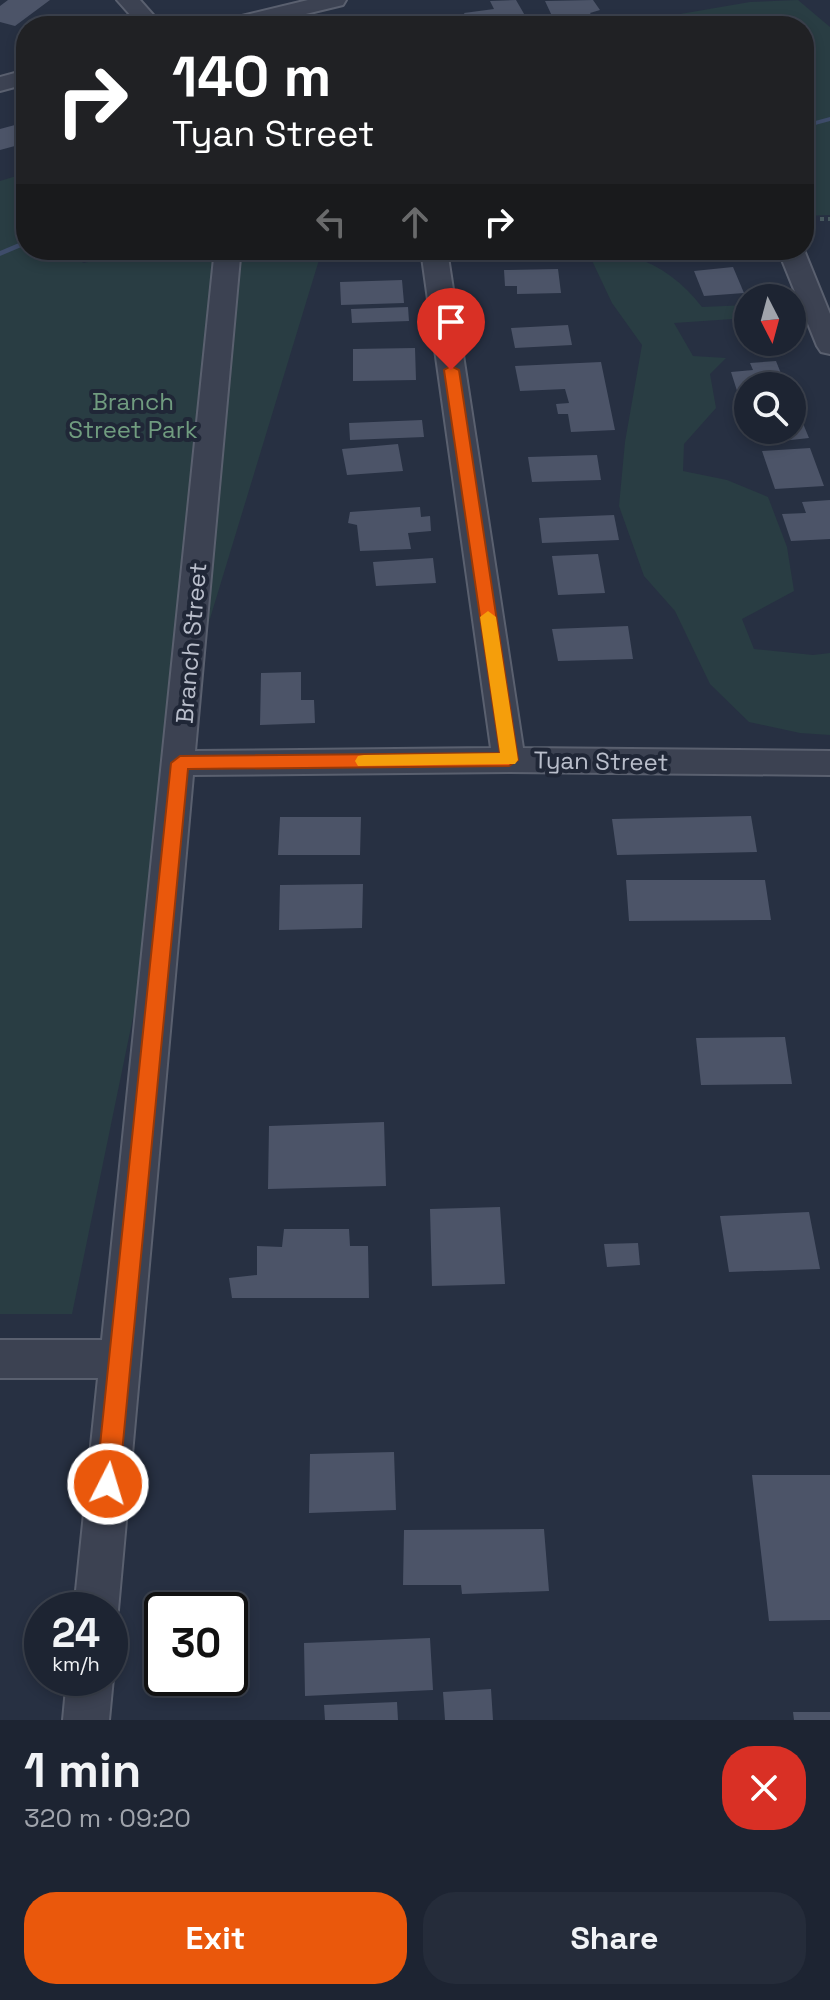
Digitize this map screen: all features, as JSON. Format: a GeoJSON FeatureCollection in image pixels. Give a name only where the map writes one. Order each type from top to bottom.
{"type":"FeatureCollection","features":[{"type":"Feature","properties":{"kind":"street"},"geometry":{"type":"LineString","coordinates":[[128,0],[143,16]]}},
{"type":"Feature","properties":{"kind":"street"},"geometry":{"type":"LineString","coordinates":[[270,16],[335,0]]}},
{"type":"Feature","properties":{"kind":"street","name":"Branch Street"},"geometry":{"type":"LineString","coordinates":[[98,1592],[227,260]]}},
{"type":"Feature","properties":{"kind":"street"},"geometry":{"type":"LineString","coordinates":[[435,260],[509,760]]}},
{"type":"Feature","properties":{"kind":"street"},"geometry":{"type":"LineString","coordinates":[[795,260],[830,346]]}},
{"type":"Feature","properties":{"kind":"street","name":"Tyan Street"},"geometry":{"type":"LineString","coordinates":[[180,763],[509,760],[830,763]]}},
{"type":"Feature","properties":{"kind":"street"},"geometry":{"type":"LineString","coordinates":[[0,1359],[119,1359]]}},
{"type":"Feature","properties":{"kind":"street"},"geometry":{"type":"LineString","coordinates":[[86,1720],[88,1696]]}},
{"type":"Feature","properties":{"kind":"green space"},"geometry":{"type":"Polygon","coordinates":[[[798,0],[830,27],[830,215],[814,216],[814,16],[669,16],[750,2],[798,0]]]}},
{"type":"Feature","properties":{"kind":"green space","name":"Branch Street Park"},"geometry":{"type":"Polygon","coordinates":[[[16,176],[16,260],[77,260],[84,263],[96,260],[319,260],[157,793],[159,891],[72,1314],[0,1314],[0,181],[16,176]]]}},
{"type":"Feature","properties":{"kind":"green space"},"geometry":{"type":"Polygon","coordinates":[[[592,260],[640,260],[671,276],[702,307],[734,306],[734,319],[674,323],[693,356],[726,358],[710,374],[716,408],[684,444],[683,471],[727,480],[768,497],[787,547],[794,591],[742,619],[754,649],[813,655],[830,653],[830,735],[800,733],[749,722],[710,684],[675,611],[644,576],[619,506],[625,442],[642,345],[612,303],[592,260]]]}},
{"type":"Feature","properties":{"kind":"building"},"geometry":{"type":"Polygon","coordinates":[[[8,0],[50,0],[28,16],[16,16],[15,26],[0,22],[0,6],[8,0]]]}},
{"type":"Feature","properties":{"kind":"building"},"geometry":{"type":"Polygon","coordinates":[[[516,0],[525,16],[465,16],[464,13],[494,9],[490,1],[516,0]]]}},
{"type":"Feature","properties":{"kind":"building"},"geometry":{"type":"Polygon","coordinates":[[[593,0],[600,10],[590,13],[592,16],[552,16],[545,1],[593,0]]]}},
{"type":"Feature","properties":{"kind":"building"},"geometry":{"type":"Polygon","coordinates":[[[16,125],[16,146],[0,150],[0,129],[16,125]]]}},
{"type":"Feature","properties":{"kind":"building"},"geometry":{"type":"Polygon","coordinates":[[[733,267],[740,284],[734,284],[734,294],[704,296],[694,271],[733,267]]]}},
{"type":"Feature","properties":{"kind":"building"},"geometry":{"type":"Polygon","coordinates":[[[558,269],[561,293],[517,294],[517,286],[505,286],[504,270],[558,269]]]}},
{"type":"Feature","properties":{"kind":"building"},"geometry":{"type":"Polygon","coordinates":[[[402,280],[404,303],[341,305],[340,282],[402,280]]]}},
{"type":"Feature","properties":{"kind":"building"},"geometry":{"type":"Polygon","coordinates":[[[408,307],[409,321],[352,323],[351,309],[408,307]]]}},
{"type":"Feature","properties":{"kind":"building"},"geometry":{"type":"Polygon","coordinates":[[[568,325],[572,345],[515,348],[511,328],[568,325]]]}},
{"type":"Feature","properties":{"kind":"building"},"geometry":{"type":"Polygon","coordinates":[[[415,348],[416,380],[353,381],[353,349],[415,348]]]}},
{"type":"Feature","properties":{"kind":"building"},"geometry":{"type":"Polygon","coordinates":[[[776,361],[780,372],[734,372],[734,381],[731,372],[753,370],[750,363],[776,361]]]}},
{"type":"Feature","properties":{"kind":"building"},"geometry":{"type":"Polygon","coordinates":[[[601,362],[615,430],[571,432],[568,414],[558,414],[556,404],[569,403],[565,389],[520,391],[515,366],[601,362]]]}},
{"type":"Feature","properties":{"kind":"building"},"geometry":{"type":"Polygon","coordinates":[[[422,420],[424,437],[350,440],[349,423],[422,420]]]}},
{"type":"Feature","properties":{"kind":"building"},"geometry":{"type":"Polygon","coordinates":[[[398,444],[403,471],[347,475],[342,449],[398,444]]]}},
{"type":"Feature","properties":{"kind":"building"},"geometry":{"type":"Polygon","coordinates":[[[810,448],[824,486],[775,489],[762,451],[810,448]]]}},
{"type":"Feature","properties":{"kind":"building"},"geometry":{"type":"Polygon","coordinates":[[[597,455],[601,480],[532,482],[528,457],[597,455]]]}},
{"type":"Feature","properties":{"kind":"building"},"geometry":{"type":"Polygon","coordinates":[[[830,500],[830,539],[791,541],[782,514],[806,513],[802,502],[830,500]]]}},
{"type":"Feature","properties":{"kind":"building"},"geometry":{"type":"Polygon","coordinates":[[[420,507],[421,517],[430,516],[431,531],[408,533],[411,549],[360,551],[357,525],[348,523],[350,512],[420,507]]]}},
{"type":"Feature","properties":{"kind":"building"},"geometry":{"type":"Polygon","coordinates":[[[614,515],[619,540],[542,543],[539,518],[614,515]]]}},
{"type":"Feature","properties":{"kind":"building"},"geometry":{"type":"Polygon","coordinates":[[[598,554],[605,593],[558,595],[552,556],[598,554]]]}},
{"type":"Feature","properties":{"kind":"building"},"geometry":{"type":"Polygon","coordinates":[[[433,558],[436,583],[376,586],[373,562],[433,558]]]}},
{"type":"Feature","properties":{"kind":"building"},"geometry":{"type":"Polygon","coordinates":[[[628,626],[633,659],[558,661],[552,629],[628,626]]]}},
{"type":"Feature","properties":{"kind":"building"},"geometry":{"type":"Polygon","coordinates":[[[301,672],[301,700],[314,700],[315,723],[260,725],[261,673],[301,672]]]}},
{"type":"Feature","properties":{"kind":"building"},"geometry":{"type":"Polygon","coordinates":[[[751,816],[757,852],[617,855],[612,819],[751,816]]]}},
{"type":"Feature","properties":{"kind":"building"},"geometry":{"type":"Polygon","coordinates":[[[280,817],[361,817],[360,855],[278,855],[280,817]]]}},
{"type":"Feature","properties":{"kind":"building"},"geometry":{"type":"Polygon","coordinates":[[[626,880],[765,880],[771,920],[629,921],[626,880]]]}},
{"type":"Feature","properties":{"kind":"building"},"geometry":{"type":"Polygon","coordinates":[[[363,884],[362,928],[279,930],[280,885],[363,884]]]}},
{"type":"Feature","properties":{"kind":"building"},"geometry":{"type":"Polygon","coordinates":[[[785,1037],[792,1084],[701,1085],[696,1038],[785,1037]]]}},
{"type":"Feature","properties":{"kind":"building"},"geometry":{"type":"Polygon","coordinates":[[[384,1122],[386,1186],[268,1189],[269,1126],[384,1122]]]}},
{"type":"Feature","properties":{"kind":"building"},"geometry":{"type":"Polygon","coordinates":[[[500,1207],[505,1284],[432,1286],[430,1209],[500,1207]]]}},
{"type":"Feature","properties":{"kind":"building"},"geometry":{"type":"Polygon","coordinates":[[[809,1212],[820,1269],[729,1272],[720,1216],[809,1212]]]}},
{"type":"Feature","properties":{"kind":"building"},"geometry":{"type":"Polygon","coordinates":[[[284,1229],[349,1229],[350,1246],[368,1246],[369,1298],[232,1298],[229,1278],[257,1275],[257,1246],[282,1247],[284,1229]]]}},
{"type":"Feature","properties":{"kind":"building"},"geometry":{"type":"Polygon","coordinates":[[[638,1243],[640,1265],[607,1267],[604,1244],[638,1243]]]}},
{"type":"Feature","properties":{"kind":"building"},"geometry":{"type":"Polygon","coordinates":[[[394,1452],[396,1510],[309,1513],[310,1454],[394,1452]]]}},
{"type":"Feature","properties":{"kind":"building"},"geometry":{"type":"Polygon","coordinates":[[[752,1475],[830,1475],[830,1620],[769,1621],[752,1475]]]}},
{"type":"Feature","properties":{"kind":"building"},"geometry":{"type":"Polygon","coordinates":[[[544,1529],[549,1591],[462,1594],[461,1585],[403,1585],[404,1530],[544,1529]]]}},
{"type":"Feature","properties":{"kind":"building"},"geometry":{"type":"Polygon","coordinates":[[[430,1638],[433,1690],[305,1696],[304,1643],[430,1638]]]}},
{"type":"Feature","properties":{"kind":"building"},"geometry":{"type":"Polygon","coordinates":[[[491,1689],[493,1720],[445,1720],[443,1692],[491,1689]]]}},
{"type":"Feature","properties":{"kind":"building"},"geometry":{"type":"Polygon","coordinates":[[[397,1702],[398,1720],[325,1720],[324,1705],[397,1702]]]}},
{"type":"Feature","properties":{"kind":"building"},"geometry":{"type":"Polygon","coordinates":[[[793,1712],[830,1712],[830,1720],[794,1720],[793,1712]]]}},
{"type":"Feature","properties":{"kind":"waterway"},"geometry":{"type":"LineString","coordinates":[[814,123],[830,119]]}},
{"type":"Feature","properties":{"kind":"waterway"},"geometry":{"type":"LineString","coordinates":[[0,254],[16,247]]}},
{"type":"Feature","properties":{"kind":"slow traffic"},"geometry":{"type":"LineString","coordinates":[[364,761],[509,760],[488,617]]}},
{"type":"Feature","properties":{"kind":"route"},"geometry":{"type":"LineString","coordinates":[[108,1484],[180,763],[509,760],[451,370]]}}]}
